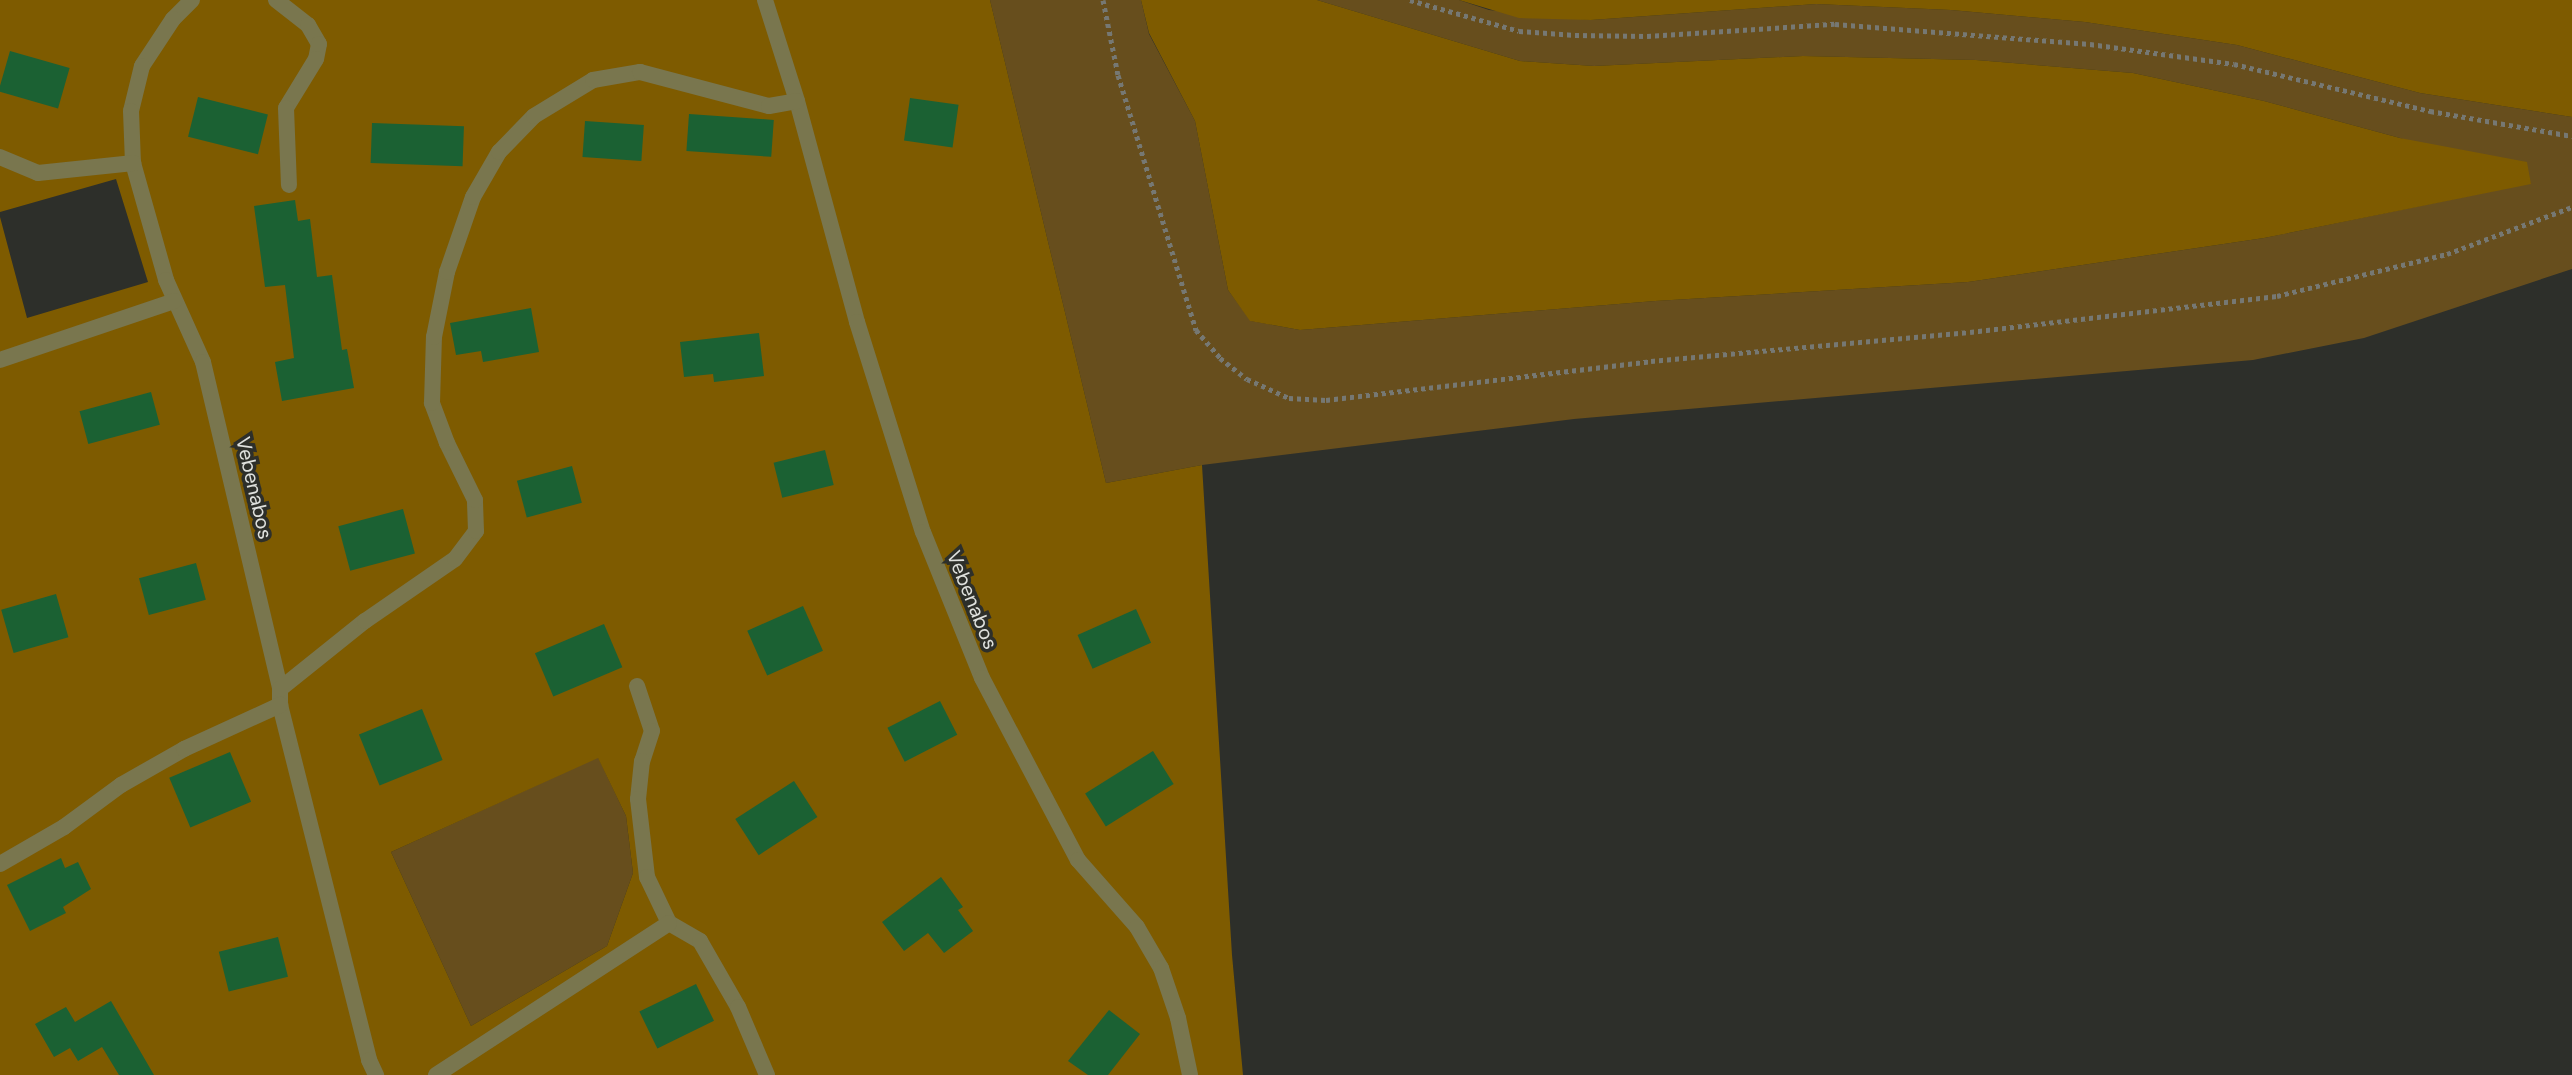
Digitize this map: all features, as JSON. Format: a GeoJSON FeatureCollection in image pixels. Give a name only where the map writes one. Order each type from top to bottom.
{"type":"FeatureCollection","features":[{"type":"Feature","properties":{"kind":"street","name":"Vebenabos"},"geometry":{"type":"LineString","coordinates":[[192,0],[173,19],[142,66],[131,111],[133,163],[174,301],[203,362],[280,697],[369,1060],[376,1075]]}},
{"type":"Feature","properties":{"kind":"street"},"geometry":{"type":"LineString","coordinates":[[276,0],[308,25],[319,44],[316,59],[286,108],[289,185]]}},
{"type":"Feature","properties":{"kind":"street","name":"Vebenabos"},"geometry":{"type":"LineString","coordinates":[[765,0],[797,101],[857,322],[923,532],[982,678],[1078,860],[1137,927],[1161,968],[1178,1018],[1190,1075]]}},
{"type":"Feature","properties":{"kind":"street"},"geometry":{"type":"LineString","coordinates":[[0,864],[64,827],[121,785],[280,697],[365,621],[455,559],[476,531],[475,500],[447,443],[432,403],[434,337],[447,272],[473,197],[499,152],[534,116],[593,80],[640,72],[769,106],[797,101]]}},
{"type":"Feature","properties":{"kind":"street"},"geometry":{"type":"LineString","coordinates":[[0,157],[38,173],[133,163]]}},
{"type":"Feature","properties":{"kind":"street"},"geometry":{"type":"LineString","coordinates":[[0,360],[174,301]]}},
{"type":"Feature","properties":{"kind":"street"},"geometry":{"type":"LineString","coordinates":[[637,686],[652,731],[642,761],[638,799],[647,877],[669,923],[700,941],[738,1007],[767,1075]]}},
{"type":"Feature","properties":{"kind":"street"},"geometry":{"type":"LineString","coordinates":[[436,1075],[669,923]]}},
{"type":"Feature","properties":{"kind":"path"},"geometry":{"type":"LineString","coordinates":[[1103,0],[1118,75],[1196,330],[1220,358],[1247,379],[1289,398],[1326,400],[1651,361],[1970,332],[2277,296],[2447,254],[2572,207]]}},
{"type":"Feature","properties":{"kind":"path"},"geometry":{"type":"LineString","coordinates":[[1410,0],[1519,31],[1575,35],[1647,36],[1835,24],[2090,44],[2234,64],[2430,111],[2572,136]]}},
{"type":"Feature","properties":{"kind":"shaded area"},"geometry":{"type":"Polygon","coordinates":[[[0,0],[990,0],[1106,483],[1202,465],[1232,955],[1243,1075],[0,1075],[0,217],[27,318],[148,282],[116,179],[0,212],[0,0]],[[598,758],[391,852],[471,1026],[607,946],[633,873],[626,816],[598,758]]]}},
{"type":"Feature","properties":{"kind":"shaded area"},"geometry":{"type":"Polygon","coordinates":[[[990,0],[1141,0],[1149,34],[1195,121],[1228,290],[1251,321],[1300,330],[1655,301],[1968,282],[2264,238],[2531,183],[2400,138],[2264,101],[2133,73],[1976,60],[1803,56],[1594,66],[1520,61],[1317,0],[1459,0],[1489,10],[1591,20],[1816,4],[1951,10],[2085,22],[2237,45],[2420,93],[2572,117],[2572,269],[2364,338],[2253,360],[1574,419],[1202,465],[1106,483],[990,0]]]}},
{"type":"Feature","properties":{"kind":"shaded area"},"geometry":{"type":"Polygon","coordinates":[[[1141,0],[1317,0],[1520,61],[1594,66],[1803,56],[1976,60],[2133,73],[2264,101],[2400,138],[2527,162],[2531,184],[2264,238],[1968,282],[1655,301],[1300,330],[1250,321],[1228,290],[1195,121],[1149,33],[1141,0]]]}},
{"type":"Feature","properties":{"kind":"shaded area"},"geometry":{"type":"Polygon","coordinates":[[[1459,0],[2572,0],[2572,117],[2420,93],[2237,45],[2085,22],[1951,10],[1816,4],[1591,20],[1519,18],[1459,0]]]}},
{"type":"Feature","properties":{"kind":"shaded area"},"geometry":{"type":"Polygon","coordinates":[[[598,757],[626,816],[633,873],[607,946],[471,1026],[391,852],[598,757]]]}},
{"type":"Feature","properties":{"kind":"building"},"geometry":{"type":"Polygon","coordinates":[[[10,51],[70,68],[58,108],[0,92],[10,51]]]}},
{"type":"Feature","properties":{"kind":"building"},"geometry":{"type":"Polygon","coordinates":[[[198,97],[268,114],[258,154],[188,137],[198,97]]]}},
{"type":"Feature","properties":{"kind":"building"},"geometry":{"type":"Polygon","coordinates":[[[910,98],[959,105],[953,147],[904,141],[910,98]]]}},
{"type":"Feature","properties":{"kind":"building"},"geometry":{"type":"Polygon","coordinates":[[[689,114],[774,120],[771,157],[686,151],[689,114]]]}},
{"type":"Feature","properties":{"kind":"building"},"geometry":{"type":"Polygon","coordinates":[[[585,121],[644,125],[641,161],[582,157],[585,121]]]}},
{"type":"Feature","properties":{"kind":"building"},"geometry":{"type":"Polygon","coordinates":[[[372,123],[464,126],[463,166],[371,163],[372,123]]]}},
{"type":"Feature","properties":{"kind":"building"},"geometry":{"type":"Polygon","coordinates":[[[295,200],[298,221],[310,219],[317,277],[332,275],[342,350],[347,349],[354,388],[282,401],[275,362],[294,358],[285,285],[265,287],[254,206],[295,200]]]}},
{"type":"Feature","properties":{"kind":"building"},"geometry":{"type":"Polygon","coordinates":[[[531,308],[539,352],[483,362],[481,351],[456,355],[450,323],[531,308]]]}},
{"type":"Feature","properties":{"kind":"building"},"geometry":{"type":"Polygon","coordinates":[[[759,333],[764,376],[714,382],[713,374],[684,377],[680,342],[759,333]]]}},
{"type":"Feature","properties":{"kind":"building"},"geometry":{"type":"Polygon","coordinates":[[[151,392],[160,425],[88,444],[80,411],[151,392]]]}},
{"type":"Feature","properties":{"kind":"building"},"geometry":{"type":"Polygon","coordinates":[[[825,450],[834,485],[782,498],[774,463],[825,450]]]}},
{"type":"Feature","properties":{"kind":"building"},"geometry":{"type":"Polygon","coordinates":[[[572,466],[582,503],[527,517],[517,481],[572,466]]]}},
{"type":"Feature","properties":{"kind":"building"},"geometry":{"type":"Polygon","coordinates":[[[403,509],[415,553],[350,571],[338,526],[403,509]]]}},
{"type":"Feature","properties":{"kind":"building"},"geometry":{"type":"Polygon","coordinates":[[[196,563],[206,600],[149,615],[139,578],[196,563]]]}},
{"type":"Feature","properties":{"kind":"building"},"geometry":{"type":"Polygon","coordinates":[[[56,594],[68,637],[14,653],[1,610],[56,594]]]}},
{"type":"Feature","properties":{"kind":"building"},"geometry":{"type":"Polygon","coordinates":[[[803,606],[823,651],[767,676],[747,631],[803,606]]]}},
{"type":"Feature","properties":{"kind":"building"},"geometry":{"type":"Polygon","coordinates":[[[1136,609],[1151,643],[1093,669],[1078,635],[1136,609]]]}},
{"type":"Feature","properties":{"kind":"building"},"geometry":{"type":"Polygon","coordinates":[[[604,624],[622,667],[553,697],[535,653],[604,624]]]}},
{"type":"Feature","properties":{"kind":"building"},"geometry":{"type":"Polygon","coordinates":[[[940,701],[957,735],[905,762],[887,728],[940,701]]]}},
{"type":"Feature","properties":{"kind":"building"},"geometry":{"type":"Polygon","coordinates":[[[422,709],[443,760],[380,785],[359,734],[422,709]]]}},
{"type":"Feature","properties":{"kind":"building"},"geometry":{"type":"Polygon","coordinates":[[[1153,751],[1174,784],[1106,826],[1085,793],[1153,751]]]}},
{"type":"Feature","properties":{"kind":"building"},"geometry":{"type":"Polygon","coordinates":[[[230,752],[251,802],[190,827],[169,778],[230,752]]]}},
{"type":"Feature","properties":{"kind":"building"},"geometry":{"type":"Polygon","coordinates":[[[794,781],[817,817],[759,855],[735,819],[794,781]]]}},
{"type":"Feature","properties":{"kind":"building"},"geometry":{"type":"Polygon","coordinates":[[[61,858],[65,868],[78,862],[91,889],[63,907],[66,913],[30,931],[7,885],[61,858]]]}},
{"type":"Feature","properties":{"kind":"building"},"geometry":{"type":"Polygon","coordinates":[[[941,877],[963,907],[958,910],[973,931],[944,953],[928,933],[904,951],[882,922],[941,877]]]}},
{"type":"Feature","properties":{"kind":"building"},"geometry":{"type":"Polygon","coordinates":[[[278,937],[288,977],[229,992],[219,952],[278,937]]]}},
{"type":"Feature","properties":{"kind":"building"},"geometry":{"type":"Polygon","coordinates":[[[696,984],[714,1021],[657,1048],[639,1012],[696,984]]]}},
{"type":"Feature","properties":{"kind":"building"},"geometry":{"type":"Polygon","coordinates":[[[111,1001],[154,1075],[119,1075],[102,1047],[78,1061],[70,1048],[54,1057],[35,1024],[66,1007],[75,1022],[111,1001]]]}},
{"type":"Feature","properties":{"kind":"building"},"geometry":{"type":"Polygon","coordinates":[[[1109,1010],[1140,1034],[1108,1075],[1088,1075],[1068,1061],[1109,1010]]]}}]}
